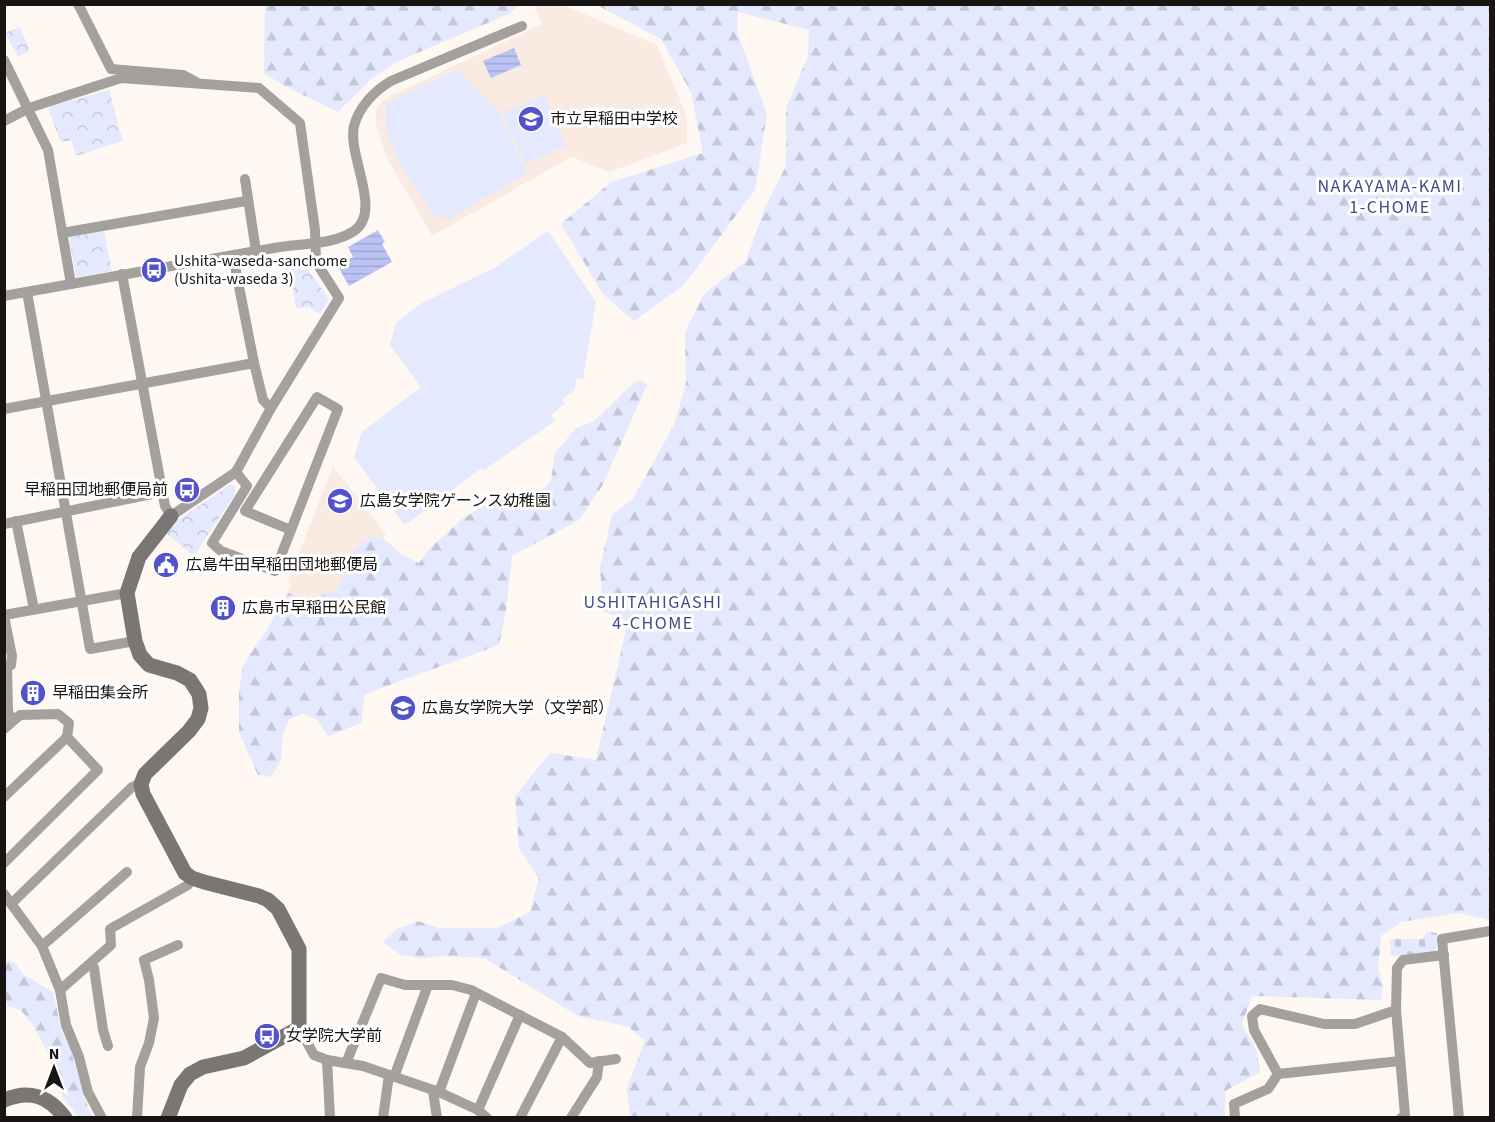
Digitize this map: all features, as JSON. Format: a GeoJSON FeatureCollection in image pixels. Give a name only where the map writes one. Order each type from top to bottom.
{"type":"FeatureCollection","features":[{"type":"Feature","properties":{"kind":"street"},"geometry":{"type":"LineString","coordinates":[[78,4],[111,69],[183,75],[200,84]]}},
{"type":"Feature","properties":{"kind":"street"},"geometry":{"type":"LineString","coordinates":[[4,296],[256,251],[315,244],[343,237],[356,230],[364,218],[366,204],[354,147],[354,127],[363,106],[377,89],[522,26]]}},
{"type":"Feature","properties":{"kind":"street"},"geometry":{"type":"LineString","coordinates":[[4,60],[48,150],[71,284]]}},
{"type":"Feature","properties":{"kind":"street"},"geometry":{"type":"LineString","coordinates":[[4,121],[29,108],[121,78],[259,88],[300,123],[316,262],[339,298],[271,408],[236,472],[171,516],[139,557],[127,593],[135,641],[140,655],[149,665],[177,673],[190,680],[199,694],[201,708],[198,719],[189,731],[145,774],[141,784],[179,864],[192,878],[259,896],[278,909],[299,949],[299,1028],[314,1054],[327,1060],[363,1066],[436,1092],[478,1110],[487,1118]]}},
{"type":"Feature","properties":{"kind":"street"},"geometry":{"type":"LineString","coordinates":[[245,179],[246,201],[256,251]]}},
{"type":"Feature","properties":{"kind":"street"},"geometry":{"type":"LineString","coordinates":[[62,233],[246,201]]}},
{"type":"Feature","properties":{"kind":"street"},"geometry":{"type":"LineString","coordinates":[[233,255],[262,400],[271,408]]}},
{"type":"Feature","properties":{"kind":"street"},"geometry":{"type":"LineString","coordinates":[[122,274],[162,492],[165,506],[171,516]]}},
{"type":"Feature","properties":{"kind":"street"},"geometry":{"type":"LineString","coordinates":[[27,292],[90,649],[135,641]]}},
{"type":"Feature","properties":{"kind":"street"},"geometry":{"type":"LineString","coordinates":[[4,409],[254,363]]}},
{"type":"Feature","properties":{"kind":"street"},"geometry":{"type":"LineString","coordinates":[[236,472],[247,486],[212,543],[221,551],[275,570],[291,530],[338,409],[317,397],[245,511],[291,530]]}},
{"type":"Feature","properties":{"kind":"street"},"geometry":{"type":"LineString","coordinates":[[4,524],[162,492]]}},
{"type":"Feature","properties":{"kind":"street"},"geometry":{"type":"LineString","coordinates":[[16,521],[34,609]]}},
{"type":"Feature","properties":{"kind":"street"},"geometry":{"type":"LineString","coordinates":[[13,721],[8,712],[6,666],[11,665],[12,656],[4,615],[127,593]]}},
{"type":"Feature","properties":{"kind":"street"},"geometry":{"type":"LineString","coordinates":[[4,729],[20,715],[58,714],[69,723],[67,737],[4,797]]}},
{"type":"Feature","properties":{"kind":"street"},"geometry":{"type":"LineString","coordinates":[[4,863],[98,770],[67,737]]}},
{"type":"Feature","properties":{"kind":"street"},"geometry":{"type":"LineString","coordinates":[[12,903],[132,787],[141,784]]}},
{"type":"Feature","properties":{"kind":"street"},"geometry":{"type":"LineString","coordinates":[[42,946],[127,872]]}},
{"type":"Feature","properties":{"kind":"street"},"geometry":{"type":"LineString","coordinates":[[60,990],[111,945],[110,929],[188,885],[192,878]]}},
{"type":"Feature","properties":{"kind":"street"},"geometry":{"type":"LineString","coordinates":[[4,894],[42,946],[60,990],[66,1025],[79,1057],[88,1092],[102,1118]]}},
{"type":"Feature","properties":{"kind":"street"},"geometry":{"type":"LineString","coordinates":[[1459,1118],[1442,939],[1491,931]]}},
{"type":"Feature","properties":{"kind":"street"},"geometry":{"type":"LineString","coordinates":[[137,1118],[140,1067],[154,1018],[144,960],[178,945]]}},
{"type":"Feature","properties":{"kind":"street"},"geometry":{"type":"LineString","coordinates":[[1401,1118],[1405,1115],[1396,1010],[1397,968],[1403,960],[1444,956]]}},
{"type":"Feature","properties":{"kind":"street"},"geometry":{"type":"LineString","coordinates":[[91,964],[94,968],[103,1030],[108,1046]]}},
{"type":"Feature","properties":{"kind":"street"},"geometry":{"type":"LineString","coordinates":[[346,1063],[381,978],[405,985],[452,986],[476,993],[562,1037],[590,1063],[616,1059]]}},
{"type":"Feature","properties":{"kind":"street"},"geometry":{"type":"LineString","coordinates":[[383,1118],[391,1076],[428,985]]}},
{"type":"Feature","properties":{"kind":"street"},"geometry":{"type":"LineString","coordinates":[[437,1118],[436,1092],[476,993]]}},
{"type":"Feature","properties":{"kind":"street"},"geometry":{"type":"LineString","coordinates":[[1278,1074],[1254,1030],[1252,1016],[1260,1009],[1324,1024],[1355,1024],[1396,1010]]}},
{"type":"Feature","properties":{"kind":"street"},"geometry":{"type":"LineString","coordinates":[[478,1110],[520,1015]]}},
{"type":"Feature","properties":{"kind":"street"},"geometry":{"type":"LineString","coordinates":[[168,1118],[182,1085],[190,1074],[203,1067],[244,1058],[299,1028]]}},
{"type":"Feature","properties":{"kind":"street"},"geometry":{"type":"LineString","coordinates":[[520,1118],[562,1037]]}},
{"type":"Feature","properties":{"kind":"street"},"geometry":{"type":"LineString","coordinates":[[327,1060],[330,1118]]}},
{"type":"Feature","properties":{"kind":"street"},"geometry":{"type":"LineString","coordinates":[[571,1118],[597,1077],[599,1061]]}},
{"type":"Feature","properties":{"kind":"street"},"geometry":{"type":"LineString","coordinates":[[1278,1074],[1400,1061]]}},
{"type":"Feature","properties":{"kind":"street"},"geometry":{"type":"LineString","coordinates":[[1235,1118],[1234,1104],[1268,1089],[1278,1074]]}},
{"type":"Feature","properties":{"kind":"street"},"geometry":{"type":"LineString","coordinates":[[6,1097],[34,1094],[45,1098],[64,1118]]}},
{"type":"Feature","properties":{"kind":"shaded area","name":"市立早稲田中学校"},"geometry":{"type":"Polygon","coordinates":[[[534,5],[563,5],[657,45],[687,117],[687,143],[610,172],[571,157],[432,236],[387,158],[375,122],[377,107],[386,98],[542,24],[534,5]]]}},
{"type":"Feature","properties":{"kind":"shaded area","name":"広島女学院ゲーンス幼稚園"},"geometry":{"type":"Polygon","coordinates":[[[333,466],[386,535],[383,538],[373,537],[345,560],[343,577],[336,591],[308,599],[288,593],[291,584],[288,582],[333,466]]]}},
{"type":"Feature","properties":{"kind":"green space"},"geometry":{"type":"Polygon","coordinates":[[[265,4],[519,5],[509,14],[396,62],[371,79],[338,112],[264,73],[265,4]]]}},
{"type":"Feature","properties":{"kind":"green space"},"geometry":{"type":"Polygon","coordinates":[[[597,5],[1490,5],[1490,920],[1458,913],[1401,922],[1381,936],[1378,969],[1383,985],[1381,1000],[1252,996],[1242,1024],[1256,1049],[1260,1072],[1225,1091],[1225,1118],[630,1117],[627,1088],[645,1040],[627,1026],[578,1016],[484,958],[443,956],[421,958],[401,955],[383,942],[397,929],[418,921],[438,928],[497,928],[530,912],[539,878],[519,848],[515,796],[550,753],[596,760],[628,621],[603,611],[600,568],[612,515],[633,499],[674,425],[686,383],[685,332],[705,293],[746,261],[765,207],[786,166],[786,108],[808,56],[809,30],[738,12],[737,32],[767,114],[755,190],[684,285],[634,321],[603,294],[561,224],[611,182],[703,153],[691,92],[661,39],[597,5]]]}},
{"type":"Feature","properties":{"kind":"green space"},"geometry":{"type":"Polygon","coordinates":[[[20,27],[30,51],[18,57],[5,33],[20,27]]]}},
{"type":"Feature","properties":{"kind":"green space"},"geometry":{"type":"Polygon","coordinates":[[[457,70],[499,112],[527,173],[449,219],[433,215],[408,176],[392,145],[385,115],[388,102],[457,70]]]}},
{"type":"Feature","properties":{"kind":"green space"},"geometry":{"type":"Polygon","coordinates":[[[109,90],[123,141],[76,156],[72,140],[61,142],[48,109],[51,106],[109,90]]]}},
{"type":"Feature","properties":{"kind":"green space"},"geometry":{"type":"Polygon","coordinates":[[[544,95],[566,146],[525,164],[502,113],[544,95]]]}},
{"type":"Feature","properties":{"kind":"green space"},"geometry":{"type":"Polygon","coordinates":[[[104,231],[112,271],[76,277],[69,237],[104,231]]]}},
{"type":"Feature","properties":{"kind":"green space"},"geometry":{"type":"Polygon","coordinates":[[[548,231],[596,302],[583,379],[576,378],[575,390],[562,399],[565,404],[551,415],[555,421],[484,470],[482,468],[408,523],[403,523],[354,457],[362,432],[421,387],[390,345],[396,323],[422,303],[494,268],[548,231]]]}},
{"type":"Feature","properties":{"kind":"green space"},"geometry":{"type":"Polygon","coordinates":[[[299,257],[329,299],[320,314],[308,307],[296,308],[288,259],[299,257]]]}},
{"type":"Feature","properties":{"kind":"green space"},"geometry":{"type":"Polygon","coordinates":[[[642,380],[647,385],[602,486],[579,520],[512,556],[506,610],[499,645],[365,694],[361,723],[328,736],[317,720],[303,713],[289,720],[283,734],[281,760],[271,777],[258,775],[239,732],[239,692],[243,665],[288,593],[308,599],[336,591],[343,577],[345,560],[362,542],[373,537],[383,538],[401,554],[419,563],[430,548],[462,519],[502,495],[535,496],[551,481],[555,453],[576,428],[593,422],[635,382],[642,380]]]}},
{"type":"Feature","properties":{"kind":"green space"},"geometry":{"type":"Polygon","coordinates":[[[230,485],[235,486],[235,494],[194,556],[166,533],[172,524],[230,485]]]}},
{"type":"Feature","properties":{"kind":"green space"},"geometry":{"type":"Polygon","coordinates":[[[1428,932],[1437,933],[1437,947],[1434,952],[1391,956],[1390,939],[1421,939],[1428,932]]]}},
{"type":"Feature","properties":{"kind":"green space"},"geometry":{"type":"Polygon","coordinates":[[[9,961],[15,963],[24,975],[53,992],[62,1032],[70,1048],[88,1108],[94,1117],[78,1117],[63,1097],[46,1049],[34,1027],[21,1010],[9,1007],[3,984],[6,965],[9,961]]]}},
{"type":"Feature","properties":{"kind":"water"},"geometry":{"type":"Polygon","coordinates":[[[514,48],[521,65],[491,78],[483,61],[514,48]]]}},
{"type":"Feature","properties":{"kind":"water"},"geometry":{"type":"Polygon","coordinates":[[[378,230],[385,242],[382,244],[392,262],[349,286],[337,265],[353,257],[348,247],[378,230]]]}},
{"type":"Feature","properties":{"kind":"place","name":"市立早稲田中学校"},"geometry":{"type":"Point","coordinates":[531,119]}},
{"type":"Feature","properties":{"kind":"place","name":"Ushita-waseda-sanchome (Ushita-waseda 3)"},"geometry":{"type":"Point","coordinates":[154,270]}},
{"type":"Feature","properties":{"kind":"place","name":"早稲田団地郵便局前"},"geometry":{"type":"Point","coordinates":[187,490]}},
{"type":"Feature","properties":{"kind":"place","name":"広島女学院ゲーンス幼稚園"},"geometry":{"type":"Point","coordinates":[340,501]}},
{"type":"Feature","properties":{"kind":"place","name":"広島牛田早稲田団地郵便局"},"geometry":{"type":"Point","coordinates":[166,565]}},
{"type":"Feature","properties":{"kind":"place","name":"広島市早稲田公民館"},"geometry":{"type":"Point","coordinates":[223,608]}},
{"type":"Feature","properties":{"kind":"place","name":"早稲田集会所"},"geometry":{"type":"Point","coordinates":[33,693]}},
{"type":"Feature","properties":{"kind":"place","name":"広島女学院大学（文学部）"},"geometry":{"type":"Point","coordinates":[403,708]}},
{"type":"Feature","properties":{"kind":"place","name":"女学院大学前"},"geometry":{"type":"Point","coordinates":[267,1036]}},
{"type":"Feature","properties":{"kind":"district","name":"NAKAYAMA-KAMI 1-CHOME"},"geometry":{"type":"Point","coordinates":[1390,196]}},
{"type":"Feature","properties":{"kind":"district","name":"USHITAHIGASHI 4-CHOME"},"geometry":{"type":"Point","coordinates":[653,612]}}]}
